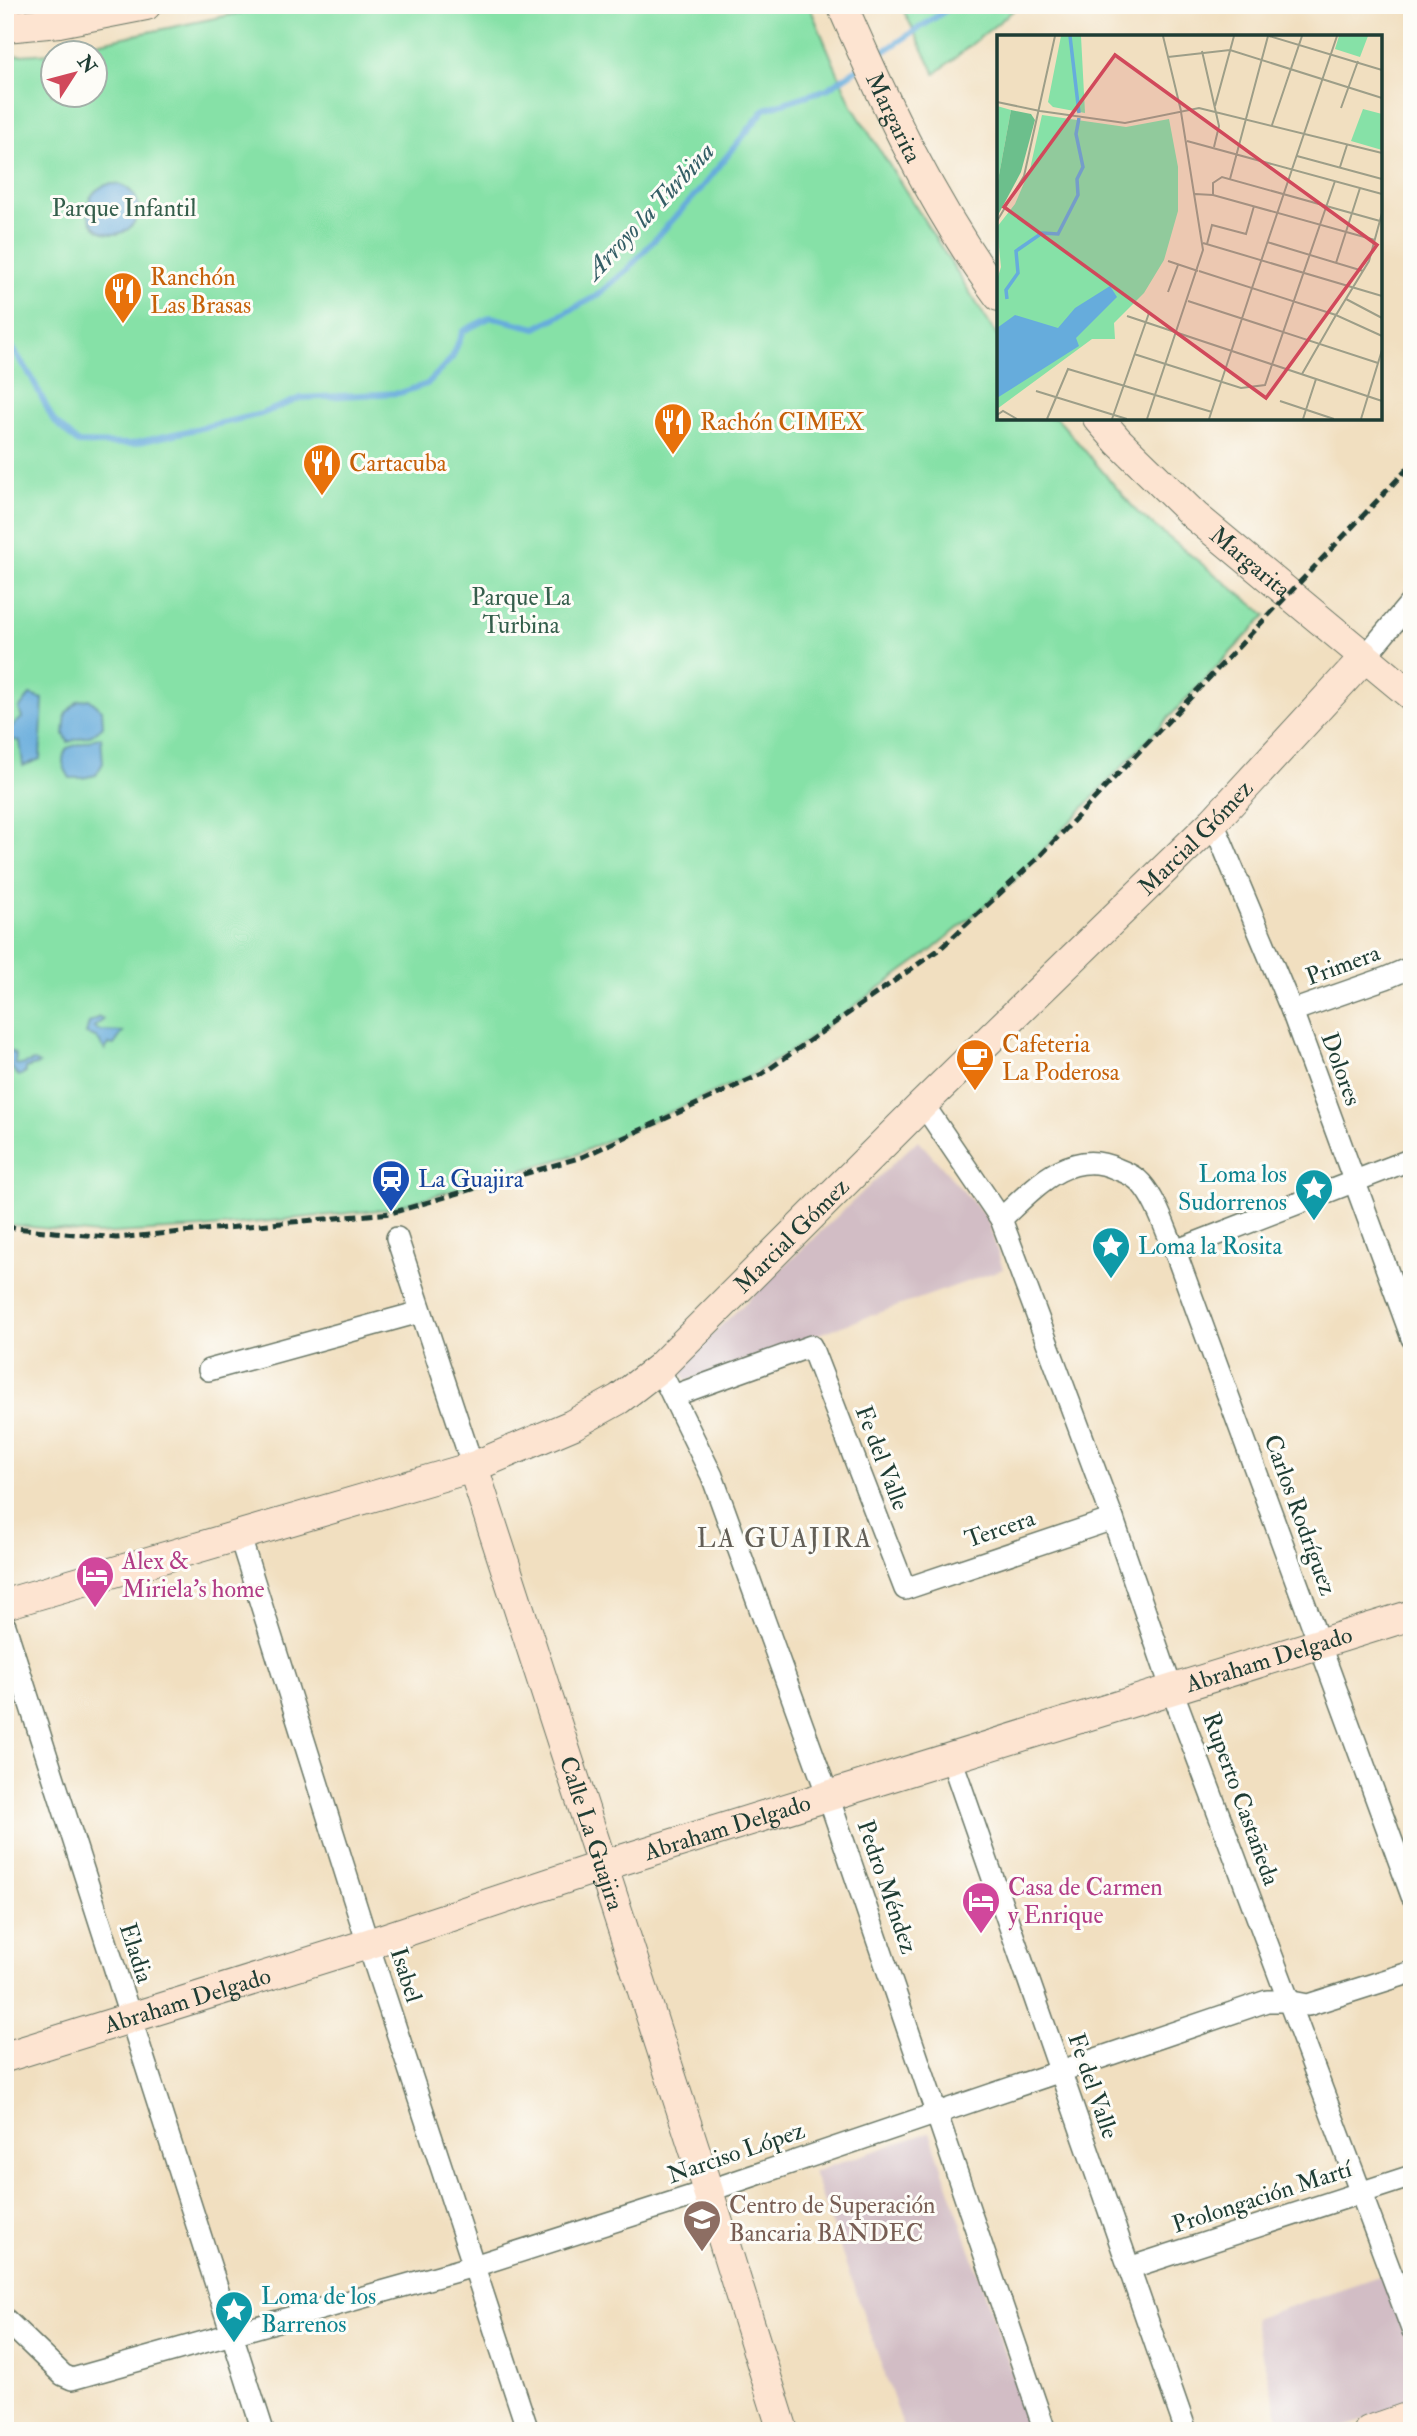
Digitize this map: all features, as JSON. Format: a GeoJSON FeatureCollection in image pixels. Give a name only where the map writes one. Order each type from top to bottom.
{"type":"FeatureCollection","features":[{"type":"Feature","properties":{"kind":"main road"},"geometry":{"type":"LineString","coordinates":[[5,27],[59,22],[146,5]]}},
{"type":"Feature","properties":{"kind":"main road","name":"Margarita"},"geometry":{"type":"LineString","coordinates":[[842,5],[889,112],[927,183],[976,265],[997,293]]}},
{"type":"Feature","properties":{"kind":"main road","name":"Margarita"},"geometry":{"type":"LineString","coordinates":[[1100,420],[1195,516],[1412,696]]}},
{"type":"Feature","properties":{"kind":"main road","name":"Marcial Gómez"},"geometry":{"type":"LineString","coordinates":[[5,1604],[472,1467],[572,1425],[619,1399],[659,1368],[923,1104],[1213,821],[1364,658]]}},
{"type":"Feature","properties":{"kind":"main road","name":"Calle La Guajira"},"geometry":{"type":"LineString","coordinates":[[472,1467],[708,2191],[783,2431]]}},
{"type":"Feature","properties":{"kind":"main road","name":"Abraham Delgado"},"geometry":{"type":"LineString","coordinates":[[5,2057],[368,1944],[603,1866],[1412,1615]]}},
{"type":"Feature","properties":{"kind":"main road"},"geometry":{"type":"LineString","coordinates":[[1369,2431],[1412,2416]]}},
{"type":"Feature","properties":{"kind":"street","name":"Marcial Gómez"},"geometry":{"type":"LineString","coordinates":[[1364,658],[1412,601]]}},
{"type":"Feature","properties":{"kind":"street","name":"Dolores"},"geometry":{"type":"LineString","coordinates":[[1213,821],[1292,1011],[1412,1338]]}},
{"type":"Feature","properties":{"kind":"street","name":"Primera"},"geometry":{"type":"LineString","coordinates":[[1292,1011],[1412,967]]}},
{"type":"Feature","properties":{"kind":"street","name":"Ruperto Castañeda"},"geometry":{"type":"LineString","coordinates":[[923,1104],[1001,1219],[1113,1518],[1172,1690],[1287,2001],[1412,2329]]}},
{"type":"Feature","properties":{"kind":"street"},"geometry":{"type":"LineString","coordinates":[[1175,1251],[1412,1159]]}},
{"type":"Feature","properties":{"kind":"street","name":"Carlos Rodríguez"},"geometry":{"type":"LineString","coordinates":[[1001,1219],[1048,1176],[1071,1166],[1098,1161],[1139,1180],[1149,1194],[1175,1251],[1412,1896]]}},
{"type":"Feature","properties":{"kind":"street","name":"Calle La Guajira"},"geometry":{"type":"LineString","coordinates":[[397,1238],[472,1467]]}},
{"type":"Feature","properties":{"kind":"street"},"geometry":{"type":"LineString","coordinates":[[209,1370],[420,1312]]}},
{"type":"Feature","properties":{"kind":"street","name":"Fe del Valle"},"geometry":{"type":"LineString","coordinates":[[673,1396],[811,1346],[905,1589]]}},
{"type":"Feature","properties":{"kind":"street","name":"Pedro Méndez"},"geometry":{"type":"LineString","coordinates":[[659,1368],[712,1476],[828,1796],[1045,2431]]}},
{"type":"Feature","properties":{"kind":"street","name":"Tercera"},"geometry":{"type":"LineString","coordinates":[[905,1589],[1113,1518]]}},
{"type":"Feature","properties":{"kind":"street","name":"Isabel"},"geometry":{"type":"LineString","coordinates":[[239,1534],[368,1944],[528,2431]]}},
{"type":"Feature","properties":{"kind":"street","name":"Eladia"},"geometry":{"type":"LineString","coordinates":[[5,1626],[263,2431]]}},
{"type":"Feature","properties":{"kind":"street","name":"Fe del Valle"},"geometry":{"type":"LineString","coordinates":[[951,1758],[1186,2431]]}},
{"type":"Feature","properties":{"kind":"street","name":"Narciso López"},"geometry":{"type":"LineString","coordinates":[[5,2319],[62,2375],[72,2379],[474,2266],[708,2191],[1267,2001],[1287,2001],[1308,2006],[1412,1972]]}},
{"type":"Feature","properties":{"kind":"street","name":"Prolongación Martí"},"geometry":{"type":"LineString","coordinates":[[1129,2268],[1412,2176]]}},
{"type":"Feature","properties":{"kind":"shaded area"},"geometry":{"type":"Polygon","coordinates":[[[918,1140],[987,1218],[1003,1269],[686,1381],[678,1366],[918,1140]]]}},
{"type":"Feature","properties":{"kind":"shaded area"},"geometry":{"type":"Polygon","coordinates":[[[930,2132],[1032,2431],[905,2431],[813,2172],[930,2132]]]}},
{"type":"Feature","properties":{"kind":"shaded area"},"geometry":{"type":"Polygon","coordinates":[[[1382,2275],[1412,2351],[1412,2402],[1335,2431],[1282,2431],[1253,2319],[1382,2275]]]}},
{"type":"Feature","properties":{"kind":"green space","name":"Parque La Turbina"},"geometry":{"type":"Polygon","coordinates":[[[278,5],[809,5],[852,106],[997,336],[997,420],[1059,420],[1138,513],[1266,615],[1014,881],[932,950],[796,1048],[750,1076],[575,1155],[388,1209],[202,1228],[96,1234],[5,1224],[5,56],[38,54],[38,108],[108,108],[108,41],[278,5]]]}},
{"type":"Feature","properties":{"kind":"green space"},"geometry":{"type":"Polygon","coordinates":[[[901,5],[1020,5],[935,74],[901,5]]]}},
{"type":"Feature","properties":{"kind":"water"},"geometry":{"type":"Polygon","coordinates":[[[113,184],[131,191],[138,209],[131,227],[113,234],[95,227],[88,209],[95,191],[113,184]]]}},
{"type":"Feature","properties":{"kind":"water"},"geometry":{"type":"Polygon","coordinates":[[[30,695],[43,699],[40,759],[23,766],[20,741],[7,739],[11,727],[22,718],[19,709],[30,695]]]}},
{"type":"Feature","properties":{"kind":"water"},"geometry":{"type":"Polygon","coordinates":[[[89,699],[102,710],[103,726],[92,735],[68,742],[64,734],[66,713],[78,701],[89,699]]]}},
{"type":"Feature","properties":{"kind":"water"},"geometry":{"type":"Polygon","coordinates":[[[101,737],[103,763],[96,775],[70,778],[63,763],[67,748],[101,737]]]}},
{"type":"Feature","properties":{"kind":"water"},"geometry":{"type":"Polygon","coordinates":[[[99,1017],[103,1020],[94,1027],[100,1031],[123,1032],[114,1045],[109,1044],[105,1050],[96,1037],[86,1034],[89,1023],[99,1017]]]}},
{"type":"Feature","properties":{"kind":"water"},"geometry":{"type":"Polygon","coordinates":[[[5,1047],[16,1055],[15,1064],[34,1061],[39,1064],[26,1068],[26,1072],[19,1076],[9,1063],[5,1047]]]}},
{"type":"Feature","properties":{"kind":"waterway","name":"Arroyo la Turbina"},"geometry":{"type":"LineString","coordinates":[[874,58],[954,5]]}},
{"type":"Feature","properties":{"kind":"waterway","name":"Arroyo la Turbina"},"geometry":{"type":"LineString","coordinates":[[5,344],[11,346],[32,378],[53,420],[78,443],[131,444],[261,414],[301,398],[400,393],[427,384],[452,358],[463,331],[491,317],[536,328],[595,297],[627,270],[699,191],[765,109],[827,89],[859,68]]}},
{"type":"Feature","properties":{"kind":"railway"},"geometry":{"type":"LineString","coordinates":[[5,1227],[116,1238],[391,1213],[582,1157],[762,1074],[941,948],[1040,856],[1412,464]]}},
{"type":"Feature","properties":{"kind":"place","name":"Ranchón Las Brasas"},"geometry":{"type":"Point","coordinates":[123,325]}},
{"type":"Feature","properties":{"kind":"place","name":"Rachón CIMEX"},"geometry":{"type":"Point","coordinates":[673,456]}},
{"type":"Feature","properties":{"kind":"place","name":"Cartacuba"},"geometry":{"type":"Point","coordinates":[322,497]}},
{"type":"Feature","properties":{"kind":"place","name":"Cafeteria La Poderosa"},"geometry":{"type":"Point","coordinates":[975,1092]}},
{"type":"Feature","properties":{"kind":"place","name":"La Guajira"},"geometry":{"type":"Point","coordinates":[391,1213]}},
{"type":"Feature","properties":{"kind":"place","name":"Loma los Sudorrenos"},"geometry":{"type":"Point","coordinates":[1314,1222]}},
{"type":"Feature","properties":{"kind":"place","name":"Loma la Rosita"},"geometry":{"type":"Point","coordinates":[1111,1280]}},
{"type":"Feature","properties":{"kind":"place","name":"Alex & Miriela’s home"},"geometry":{"type":"Point","coordinates":[95,1609]}},
{"type":"Feature","properties":{"kind":"place","name":"Casa de Carmen y Enrique"},"geometry":{"type":"Point","coordinates":[981,1935]}},
{"type":"Feature","properties":{"kind":"place","name":"Centro de Superación Bancaria BANDEC"},"geometry":{"type":"Point","coordinates":[702,2253]}},
{"type":"Feature","properties":{"kind":"place","name":"Loma de los Barrenos"},"geometry":{"type":"Point","coordinates":[234,2344]}},
{"type":"Feature","properties":{"kind":"district","name":"LA GUAJIRA"},"geometry":{"type":"Point","coordinates":[785,1539]}},
{"type":"Feature","properties":{"kind":"park label","name":"Parque Infantil"},"geometry":{"type":"Point","coordinates":[124,208]}}]}
